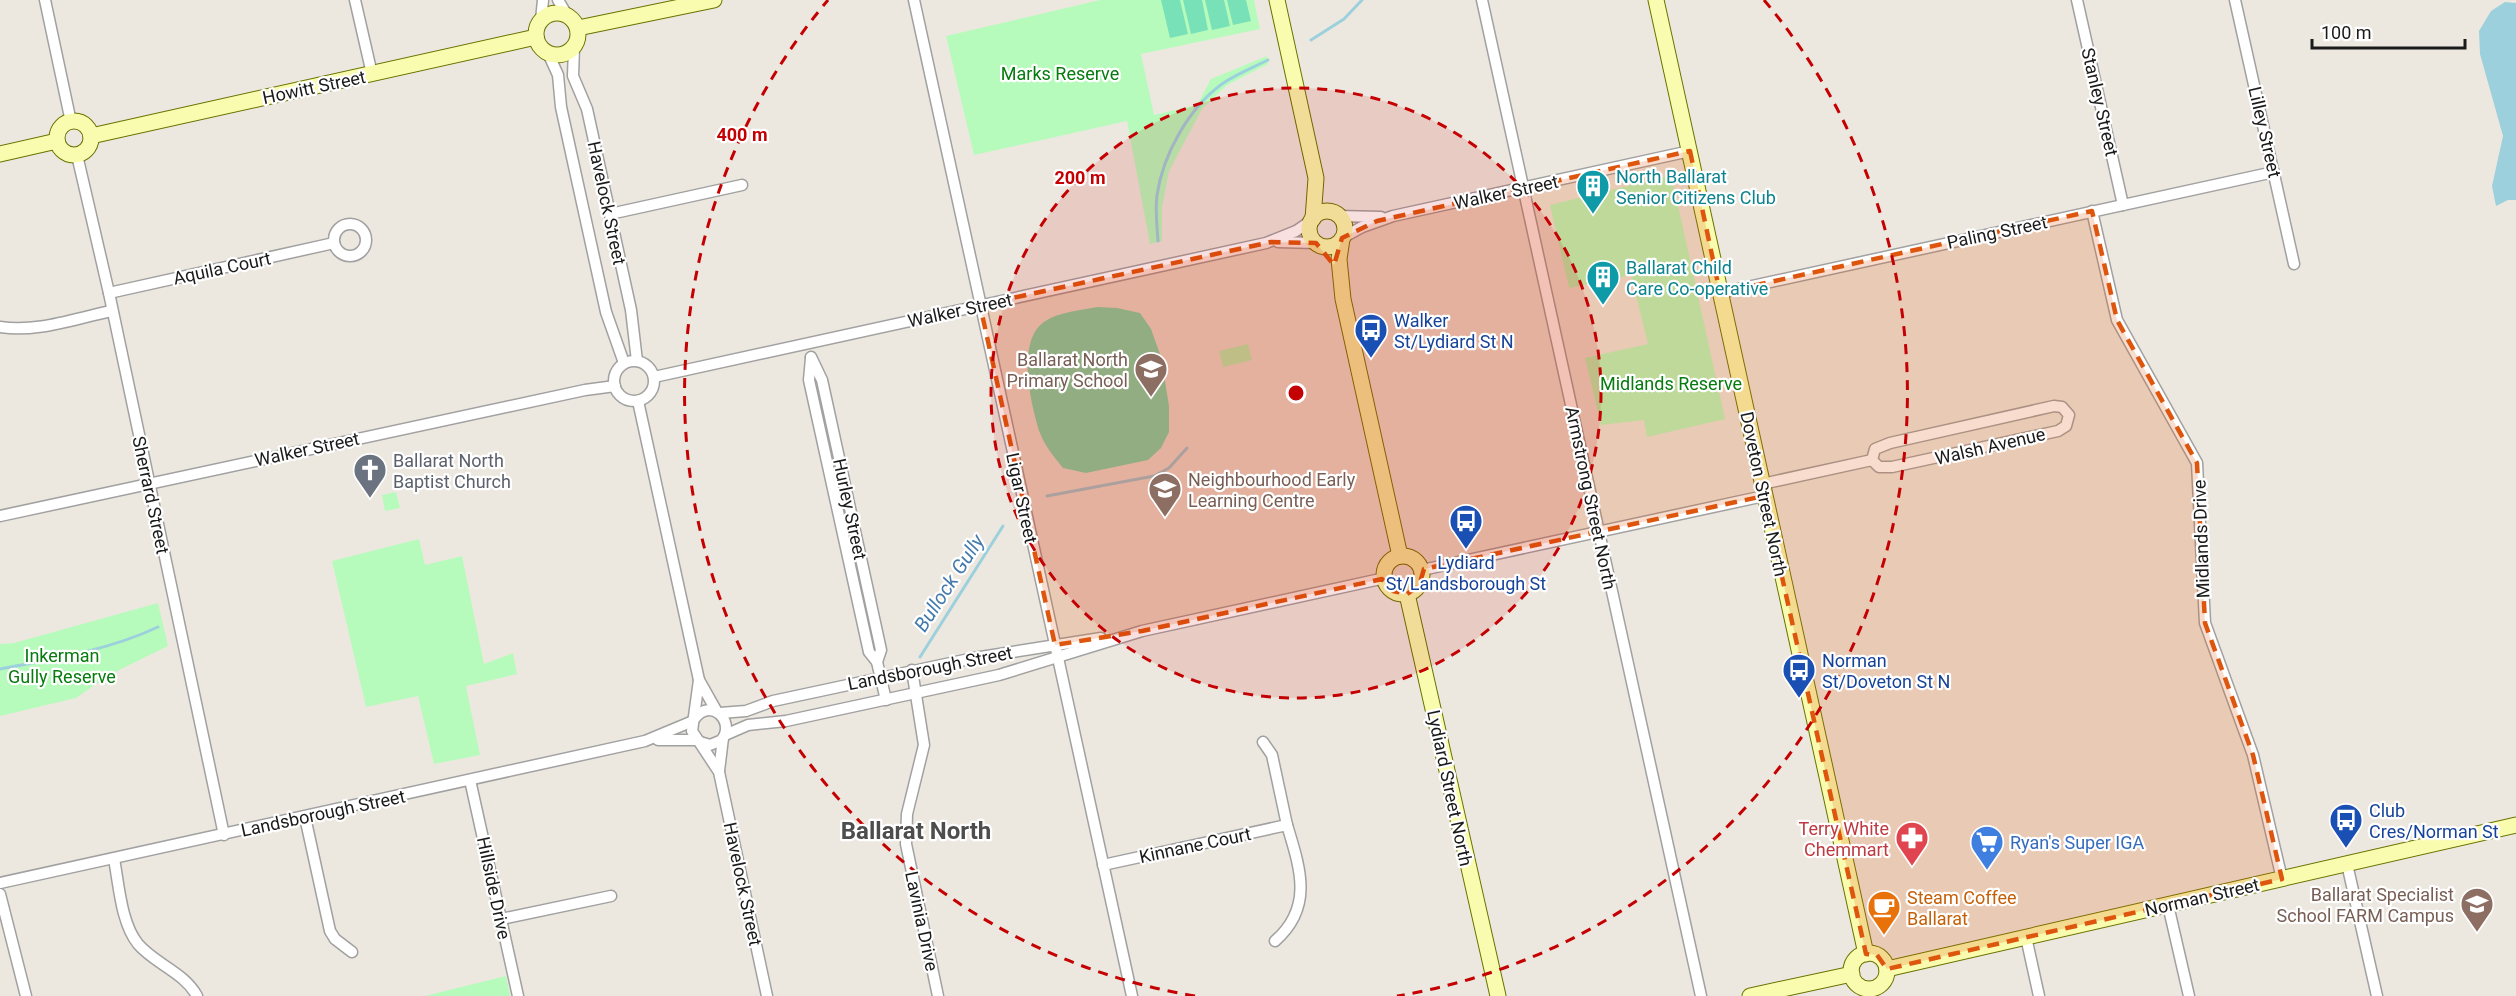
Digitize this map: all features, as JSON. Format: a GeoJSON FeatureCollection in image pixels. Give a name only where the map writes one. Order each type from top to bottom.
{"type":"FeatureCollection","features":[{"type":"Feature","properties":{"kind":"street"},"geometry":{"type":"LineString","coordinates":[[45,0],[71,122]]}},
{"type":"Feature","properties":{"kind":"street"},"geometry":{"type":"LineString","coordinates":[[355,0],[372,74]]}},
{"type":"Feature","properties":{"kind":"street"},"geometry":{"type":"LineString","coordinates":[[543,0],[536,38],[539,45],[548,53],[562,54],[574,47],[578,37],[578,28],[558,0]]}},
{"type":"Feature","properties":{"kind":"street"},"geometry":{"type":"LineString","coordinates":[[578,28],[714,0]]}},
{"type":"Feature","properties":{"kind":"street","name":"Ligar Street"},"geometry":{"type":"LineString","coordinates":[[914,0],[1132,996]]}},
{"type":"Feature","properties":{"kind":"street"},"geometry":{"type":"LineString","coordinates":[[1277,0],[1316,178],[1345,227],[1339,255],[1343,299],[1400,556]]}},
{"type":"Feature","properties":{"kind":"street","name":"Armstrong Street North"},"geometry":{"type":"LineString","coordinates":[[1482,0],[1701,996]]}},
{"type":"Feature","properties":{"kind":"street","name":"Doveton Street North"},"geometry":{"type":"LineString","coordinates":[[1656,0],[1866,954]]}},
{"type":"Feature","properties":{"kind":"street","name":"Stanley Street"},"geometry":{"type":"LineString","coordinates":[[2077,0],[2123,205]]}},
{"type":"Feature","properties":{"kind":"street","name":"Lilley Street"},"geometry":{"type":"LineString","coordinates":[[2235,0],[2294,264]]}},
{"type":"Feature","properties":{"kind":"street"},"geometry":{"type":"LineString","coordinates":[[541,20],[552,14],[567,15]]}},
{"type":"Feature","properties":{"kind":"street","name":"Howitt Street"},"geometry":{"type":"LineString","coordinates":[[91,136],[536,38]]}},
{"type":"Feature","properties":{"kind":"street","name":"Havelock Street"},"geometry":{"type":"LineString","coordinates":[[574,47],[573,76],[587,109],[631,309],[637,361]]}},
{"type":"Feature","properties":{"kind":"street","name":"Havelock Street"},"geometry":{"type":"LineString","coordinates":[[548,53],[558,75],[561,107],[606,312],[624,363]]}},
{"type":"Feature","properties":{"kind":"street"},"geometry":{"type":"LineString","coordinates":[[71,122],[84,125],[91,136],[87,150],[77,155],[65,153],[57,141],[60,129],[71,122]]}},
{"type":"Feature","properties":{"kind":"street"},"geometry":{"type":"LineString","coordinates":[[0,154],[57,141]]}},
{"type":"Feature","properties":{"kind":"street","name":"Walker Street"},"geometry":{"type":"LineString","coordinates":[[1342,239],[1362,227],[1393,216],[1690,151]]}},
{"type":"Feature","properties":{"kind":"street","name":"Sherrard Street"},"geometry":{"type":"LineString","coordinates":[[77,155],[109,293],[224,835]]}},
{"type":"Feature","properties":{"kind":"street","name":"Paling Street"},"geometry":{"type":"LineString","coordinates":[[1720,293],[2274,172]]}},
{"type":"Feature","properties":{"kind":"street"},"geometry":{"type":"LineString","coordinates":[[1316,178],[1310,232],[1325,255],[1343,299]]}},
{"type":"Feature","properties":{"kind":"street"},"geometry":{"type":"LineString","coordinates":[[610,214],[742,185]]}},
{"type":"Feature","properties":{"kind":"street","name":"Midlands Drive"},"geometry":{"type":"LineString","coordinates":[[2092,211],[2117,320],[2197,463],[2205,622],[2253,755],[2282,879]]}},
{"type":"Feature","properties":{"kind":"street"},"geometry":{"type":"LineString","coordinates":[[1312,220],[1323,212],[1337,215]]}},
{"type":"Feature","properties":{"kind":"street","name":"Walker Street"},"geometry":{"type":"LineString","coordinates":[[1337,215],[1393,216]]}},
{"type":"Feature","properties":{"kind":"street","name":"Walker Street"},"geometry":{"type":"LineString","coordinates":[[1266,243],[1296,231],[1312,220]]}},
{"type":"Feature","properties":{"kind":"street"},"geometry":{"type":"LineString","coordinates":[[1317,243],[1331,247],[1342,239]]}},
{"type":"Feature","properties":{"kind":"street","name":"Walker Street"},"geometry":{"type":"LineString","coordinates":[[654,377],[1266,243],[1298,241],[1317,243]]}},
{"type":"Feature","properties":{"kind":"street","name":"Aquila Court"},"geometry":{"type":"LineString","coordinates":[[109,293],[334,243]]}},
{"type":"Feature","properties":{"kind":"street"},"geometry":{"type":"LineString","coordinates":[[0,327],[44,326],[112,311]]}},
{"type":"Feature","properties":{"kind":"street","name":"Hurley Street"},"geometry":{"type":"LineString","coordinates":[[807,343],[811,357],[809,375],[869,652],[877,662],[886,700]]}},
{"type":"Feature","properties":{"kind":"street"},"geometry":{"type":"LineString","coordinates":[[637,361],[648,366],[654,377],[653,389],[638,401],[621,396],[615,386],[616,373],[624,363],[637,361]]}},
{"type":"Feature","properties":{"kind":"street","name":"Walker Street"},"geometry":{"type":"LineString","coordinates":[[0,516],[564,394],[615,386]]}},
{"type":"Feature","properties":{"kind":"street"},"geometry":{"type":"LineString","coordinates":[[638,401],[699,680],[727,723],[724,736],[710,745],[699,741],[692,730],[699,680]]}},
{"type":"Feature","properties":{"kind":"street","name":"Walsh Avenue"},"geometry":{"type":"LineString","coordinates":[[2061,406],[2068,416],[2068,422],[2064,428],[1893,467],[1879,467],[1872,459],[1874,451],[1886,444],[2042,409],[2061,406]]}},
{"type":"Feature","properties":{"kind":"street","name":"Walsh Avenue"},"geometry":{"type":"LineString","coordinates":[[1763,490],[1872,459]]}},
{"type":"Feature","properties":{"kind":"street"},"geometry":{"type":"LineString","coordinates":[[1422,570],[1599,532],[1763,490]]}},
{"type":"Feature","properties":{"kind":"street"},"geometry":{"type":"LineString","coordinates":[[1400,556],[1413,559],[1422,570],[1420,584],[1414,591],[1407,594],[1393,591],[1384,578],[1387,566],[1400,556]]}},
{"type":"Feature","properties":{"kind":"street","name":"Landsborough Street"},"geometry":{"type":"LineString","coordinates":[[718,712],[746,711],[773,701],[912,670],[1142,631],[1384,578]]}},
{"type":"Feature","properties":{"kind":"street","name":"Lydiard Street North"},"geometry":{"type":"LineString","coordinates":[[1407,594],[1495,991]]}},
{"type":"Feature","properties":{"kind":"street","name":"Landsborough Street"},"geometry":{"type":"LineString","coordinates":[[724,736],[748,725],[786,721],[999,675],[1142,631]]}},
{"type":"Feature","properties":{"kind":"street","name":"Lavinia Drive"},"geometry":{"type":"LineString","coordinates":[[912,670],[924,745],[907,814],[906,844],[938,996]]}},
{"type":"Feature","properties":{"kind":"street"},"geometry":{"type":"LineString","coordinates":[[694,720],[703,711],[718,712]]}},
{"type":"Feature","properties":{"kind":"street","name":"Landsborough Street"},"geometry":{"type":"LineString","coordinates":[[0,883],[645,741],[694,720]]}},
{"type":"Feature","properties":{"kind":"street","name":"Havelock Street"},"geometry":{"type":"LineString","coordinates":[[724,736],[719,772],[767,996]]}},
{"type":"Feature","properties":{"kind":"street","name":"Landsborough Street"},"geometry":{"type":"LineString","coordinates":[[645,741],[699,741]]}},
{"type":"Feature","properties":{"kind":"street","name":"Havelock Street"},"geometry":{"type":"LineString","coordinates":[[699,741],[719,772]]}},
{"type":"Feature","properties":{"kind":"street"},"geometry":{"type":"LineString","coordinates":[[1263,742],[1272,755],[1301,881],[1300,900],[1295,918],[1275,941]]}},
{"type":"Feature","properties":{"kind":"street","name":"Hillside Drive"},"geometry":{"type":"LineString","coordinates":[[470,780],[518,996]]}},
{"type":"Feature","properties":{"kind":"street"},"geometry":{"type":"LineString","coordinates":[[305,817],[330,931],[335,939],[352,952]]}},
{"type":"Feature","properties":{"kind":"street","name":"Kinnane Court"},"geometry":{"type":"LineString","coordinates":[[1103,865],[1287,825]]}},
{"type":"Feature","properties":{"kind":"street","name":"Norman Street"},"geometry":{"type":"LineString","coordinates":[[1887,969],[2516,825]]}},
{"type":"Feature","properties":{"kind":"street"},"geometry":{"type":"LineString","coordinates":[[114,859],[127,920],[133,937],[144,950],[184,979],[197,996]]}},
{"type":"Feature","properties":{"kind":"street"},"geometry":{"type":"LineString","coordinates":[[2347,864],[2377,996]]}},
{"type":"Feature","properties":{"kind":"street"},"geometry":{"type":"LineString","coordinates":[[0,894],[26,996]]}},
{"type":"Feature","properties":{"kind":"street"},"geometry":{"type":"LineString","coordinates":[[501,919],[611,896]]}},
{"type":"Feature","properties":{"kind":"street"},"geometry":{"type":"LineString","coordinates":[[2168,905],[2189,996]]}},
{"type":"Feature","properties":{"kind":"street"},"geometry":{"type":"LineString","coordinates":[[2026,937],[2039,996]]}},
{"type":"Feature","properties":{"kind":"street"},"geometry":{"type":"LineString","coordinates":[[1872,953],[1882,958],[1887,969],[1886,980],[1873,992],[1861,987],[1852,974],[1853,963],[1866,954],[1872,953]]}},
{"type":"Feature","properties":{"kind":"street"},"geometry":{"type":"LineString","coordinates":[[1750,996],[1852,974]]}},
{"type":"Feature","properties":{"kind":"highlighted area"},"geometry":{"type":"Polygon","coordinates":[[[1690,151],[1720,293],[2092,211],[2117,320],[2197,463],[2205,623],[2253,755],[2282,879],[1887,969],[1877,955],[1866,954],[1764,496],[1424,569],[1419,586],[1407,594],[1393,591],[1382,579],[1142,631],[1055,645],[980,305],[1271,242],[1316,243],[1334,265],[1342,238],[1377,221],[1690,151]]]}},
{"type":"Feature","properties":{"kind":"green space","name":"Marks Reserve"},"geometry":{"type":"Polygon","coordinates":[[[1100,0],[1254,0],[1260,29],[1141,54],[1154,115],[1197,105],[1211,79],[1267,56],[1268,64],[1227,85],[1202,109],[1169,171],[1162,207],[1162,241],[1150,244],[1127,121],[974,155],[946,36],[1100,0]]]}},
{"type":"Feature","properties":{"kind":"green space"},"geometry":{"type":"Polygon","coordinates":[[[1161,0],[1180,0],[1188,34],[1170,38],[1161,0]]]}},
{"type":"Feature","properties":{"kind":"green space"},"geometry":{"type":"Polygon","coordinates":[[[1183,0],[1202,0],[1208,30],[1191,34],[1183,0]]]}},
{"type":"Feature","properties":{"kind":"green space"},"geometry":{"type":"Polygon","coordinates":[[[1205,0],[1224,0],[1230,26],[1212,30],[1205,0]]]}},
{"type":"Feature","properties":{"kind":"green space"},"geometry":{"type":"Polygon","coordinates":[[[1227,0],[1246,0],[1251,21],[1233,25],[1227,0]]]}},
{"type":"Feature","properties":{"kind":"green space","name":"Midlands Reserve"},"geometry":{"type":"Polygon","coordinates":[[[1668,176],[1672,178],[1725,419],[1647,437],[1644,420],[1601,425],[1585,358],[1648,344],[1631,275],[1569,288],[1550,205],[1668,176]]]}},
{"type":"Feature","properties":{"kind":"green space"},"geometry":{"type":"Polygon","coordinates":[[[1098,307],[1140,313],[1151,329],[1161,357],[1169,406],[1169,432],[1161,448],[1148,460],[1086,473],[1063,468],[1042,438],[1030,391],[1028,358],[1030,343],[1035,331],[1044,322],[1077,310],[1098,307]]]}},
{"type":"Feature","properties":{"kind":"green space"},"geometry":{"type":"Polygon","coordinates":[[[1248,344],[1252,360],[1223,367],[1219,351],[1248,344]]]}},
{"type":"Feature","properties":{"kind":"green space"},"geometry":{"type":"Polygon","coordinates":[[[396,492],[400,508],[385,511],[382,495],[396,492]]]}},
{"type":"Feature","properties":{"kind":"green space"},"geometry":{"type":"Polygon","coordinates":[[[419,539],[425,565],[462,556],[484,664],[513,653],[517,674],[466,686],[480,755],[434,764],[418,696],[366,707],[332,561],[419,539]]]}},
{"type":"Feature","properties":{"kind":"green space","name":"Inkerman Gully Reserve"},"geometry":{"type":"Polygon","coordinates":[[[158,603],[168,646],[109,675],[76,698],[0,716],[0,644],[14,643],[158,603]]]}},
{"type":"Feature","properties":{"kind":"green space"},"geometry":{"type":"Polygon","coordinates":[[[506,976],[510,996],[425,996],[506,976]]]}},
{"type":"Feature","properties":{"kind":"water"},"geometry":{"type":"Polygon","coordinates":[[[2505,2],[2516,3],[2516,200],[2508,200],[2496,206],[2492,186],[2503,136],[2480,54],[2479,31],[2491,11],[2505,2]]]}},
{"type":"Feature","properties":{"kind":"waterway"},"geometry":{"type":"LineString","coordinates":[[1311,40],[1344,19],[1362,0]]}},
{"type":"Feature","properties":{"kind":"waterway"},"geometry":{"type":"LineString","coordinates":[[1158,241],[1156,212],[1160,179],[1179,133],[1199,106],[1222,84],[1268,60]]}},
{"type":"Feature","properties":{"kind":"waterway","name":"Bullock Gully"},"geometry":{"type":"LineString","coordinates":[[1047,496],[1154,476],[1169,468],[1187,448]]}},
{"type":"Feature","properties":{"kind":"waterway","name":"Bullock Gully"},"geometry":{"type":"LineString","coordinates":[[920,657],[1003,526]]}},
{"type":"Feature","properties":{"kind":"waterway"},"geometry":{"type":"LineString","coordinates":[[0,669],[101,648],[158,627]]}},
{"type":"Feature","properties":{"kind":"place","name":"North Ballarat Senior Citizens Club"},"geometry":{"type":"Point","coordinates":[1593,215]}},
{"type":"Feature","properties":{"kind":"place","name":"Ballarat Child Care Co-operative"},"geometry":{"type":"Point","coordinates":[1603,306]}},
{"type":"Feature","properties":{"kind":"place","name":"Walker St/Lydiard St N"},"geometry":{"type":"Point","coordinates":[1371,359]}},
{"type":"Feature","properties":{"kind":"place","name":"Ballarat North Primary School"},"geometry":{"type":"Point","coordinates":[1151,398]}},
{"type":"Feature","properties":{"kind":"place","name":"Ballarat North Baptist Church"},"geometry":{"type":"Point","coordinates":[370,499]}},
{"type":"Feature","properties":{"kind":"place","name":"Neighbourhood Early Learning Centre"},"geometry":{"type":"Point","coordinates":[1165,518]}},
{"type":"Feature","properties":{"kind":"place","name":"Lydiard St/Landsborough St"},"geometry":{"type":"Point","coordinates":[1466,550]}},
{"type":"Feature","properties":{"kind":"place","name":"Norman St/Doveton St N"},"geometry":{"type":"Point","coordinates":[1799,699]}},
{"type":"Feature","properties":{"kind":"place","name":"Club Cres/Norman St"},"geometry":{"type":"Point","coordinates":[2346,849]}},
{"type":"Feature","properties":{"kind":"place","name":"Terry White Chemmart"},"geometry":{"type":"Point","coordinates":[1912,867]}},
{"type":"Feature","properties":{"kind":"place","name":"Ryan's Super IGA"},"geometry":{"type":"Point","coordinates":[1987,871]}},
{"type":"Feature","properties":{"kind":"place","name":"Ballarat Specialist School FARM Campus"},"geometry":{"type":"Point","coordinates":[2477,933]}},
{"type":"Feature","properties":{"kind":"place","name":"Steam Coffee Ballarat"},"geometry":{"type":"Point","coordinates":[1884,936]}},
{"type":"Feature","properties":{"kind":"district","name":"Ballarat North"},"geometry":{"type":"Point","coordinates":[916,831]}}]}
